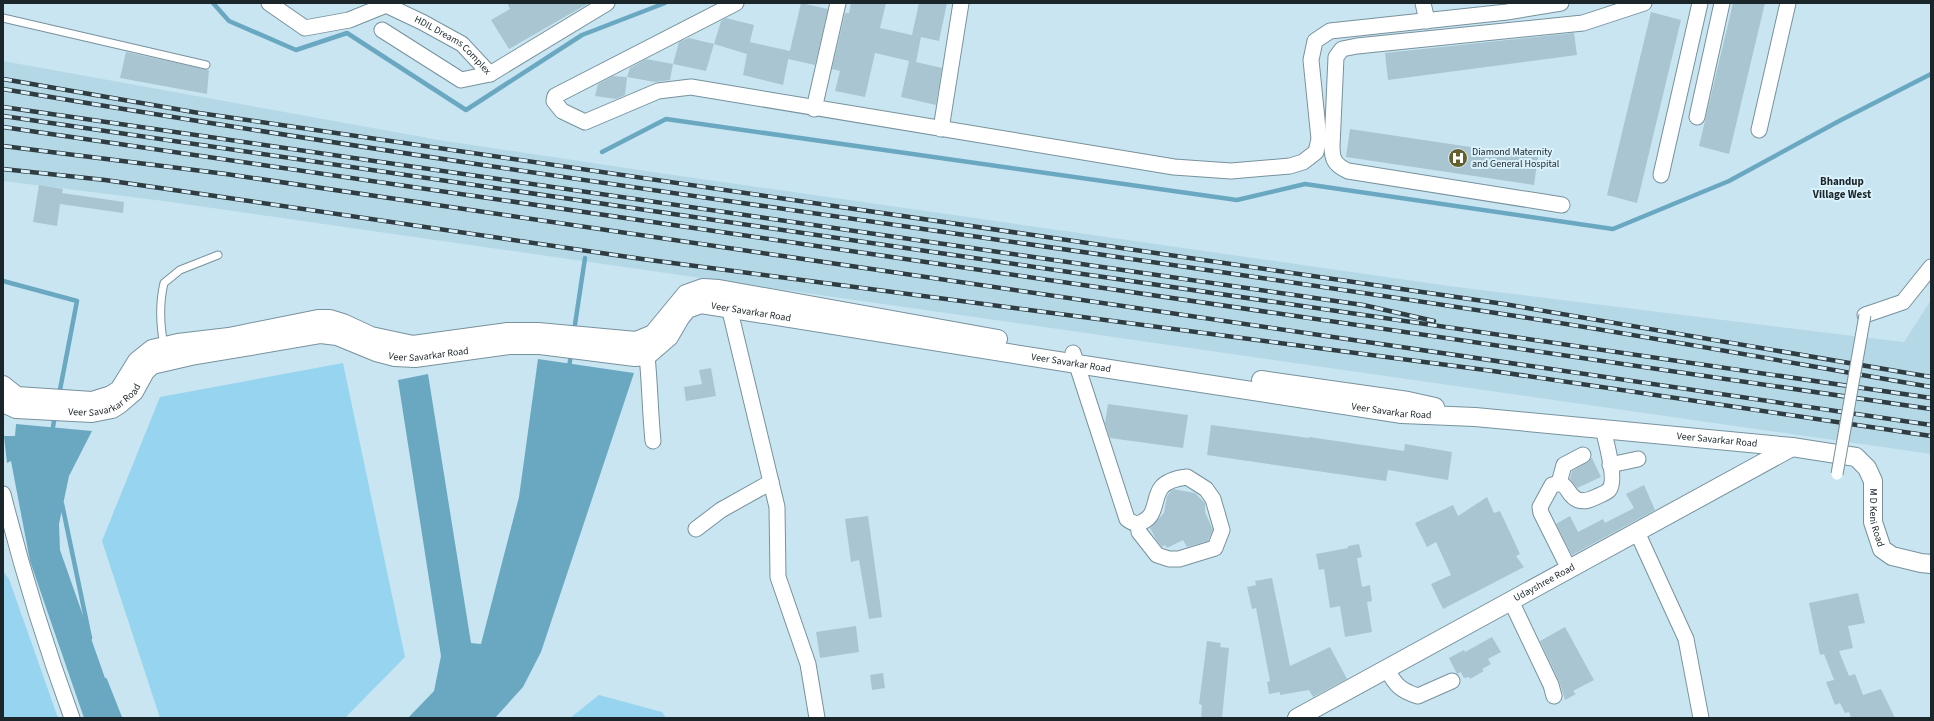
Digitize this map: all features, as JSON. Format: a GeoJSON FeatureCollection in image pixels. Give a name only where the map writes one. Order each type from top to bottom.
{"type":"FeatureCollection","features":[{"type":"Feature","properties":{"kind":"street","name":"HDIL Dreams Complex"},"geometry":{"type":"LineString","coordinates":[[269,3],[305,28],[349,20],[388,4],[462,44],[490,74],[607,3]]}},
{"type":"Feature","properties":{"kind":"street"},"geometry":{"type":"LineString","coordinates":[[736,3],[554,96],[554,101],[562,111],[585,122],[658,91],[691,87],[814,109],[1174,168],[1230,170],[1290,166],[1303,162],[1316,152],[1319,138],[1311,60],[1315,41],[1330,31],[1506,12],[1561,3]]}},
{"type":"Feature","properties":{"kind":"street"},"geometry":{"type":"LineString","coordinates":[[814,109],[838,3]]}},
{"type":"Feature","properties":{"kind":"street"},"geometry":{"type":"LineString","coordinates":[[941,129],[961,3]]}},
{"type":"Feature","properties":{"kind":"street"},"geometry":{"type":"LineString","coordinates":[[1424,3],[1427,20]]}},
{"type":"Feature","properties":{"kind":"street"},"geometry":{"type":"LineString","coordinates":[[1562,205],[1348,171],[1338,166],[1332,158],[1336,57],[1342,49],[1357,46],[1583,23],[1644,3]]}},
{"type":"Feature","properties":{"kind":"street"},"geometry":{"type":"LineString","coordinates":[[1661,174],[1700,3]]}},
{"type":"Feature","properties":{"kind":"street"},"geometry":{"type":"LineString","coordinates":[[1697,117],[1722,3]]}},
{"type":"Feature","properties":{"kind":"street"},"geometry":{"type":"LineString","coordinates":[[1759,130],[1788,3]]}},
{"type":"Feature","properties":{"kind":"street"},"geometry":{"type":"LineString","coordinates":[[382,30],[461,80],[490,74]]}},
{"type":"Feature","properties":{"kind":"street"},"geometry":{"type":"LineString","coordinates":[[1837,474],[1865,316],[1903,302],[1931,267]]}},
{"type":"Feature","properties":{"kind":"street","name":"Veer Savarkar Road"},"geometry":{"type":"LineString","coordinates":[[639,351],[686,294],[703,288],[719,289],[1075,358]]}},
{"type":"Feature","properties":{"kind":"street","name":"Veer Savarkar Road"},"geometry":{"type":"LineString","coordinates":[[3,385],[12,402],[112,409],[134,392],[145,372],[166,354],[321,334],[337,336],[376,352],[395,357],[415,358],[510,345],[539,338],[639,351],[669,337],[687,309],[701,304],[1075,358],[1408,401],[1475,417],[1792,447]]}},
{"type":"Feature","properties":{"kind":"street"},"geometry":{"type":"LineString","coordinates":[[729,308],[777,507],[778,577],[808,664],[816,718]]}},
{"type":"Feature","properties":{"kind":"street"},"geometry":{"type":"LineString","coordinates":[[639,351],[651,388],[650,417],[653,441]]}},
{"type":"Feature","properties":{"kind":"street"},"geometry":{"type":"LineString","coordinates":[[1075,358],[1123,511],[1127,519],[1132,523],[1138,524],[1146,521],[1152,515],[1160,488],[1172,480],[1187,477],[1206,489],[1213,499],[1222,530],[1215,548],[1179,560],[1169,559],[1157,555],[1139,532],[1138,524]]}},
{"type":"Feature","properties":{"kind":"street"},"geometry":{"type":"LineString","coordinates":[[1569,569],[1541,513],[1540,507],[1552,485],[1559,483],[1565,485],[1573,497],[1579,500],[1587,501],[1609,491],[1612,485],[1603,429]]}},
{"type":"Feature","properties":{"kind":"street","name":"Udayshree Road"},"geometry":{"type":"LineString","coordinates":[[1297,718],[1792,447]]}},
{"type":"Feature","properties":{"kind":"street","name":"M D Keni Road"},"geometry":{"type":"LineString","coordinates":[[1792,447],[1856,457],[1866,468],[1873,481],[1873,522],[1882,549],[1892,556],[1931,564]]}},
{"type":"Feature","properties":{"kind":"street"},"geometry":{"type":"LineString","coordinates":[[1559,483],[1564,465],[1583,455]]}},
{"type":"Feature","properties":{"kind":"street"},"geometry":{"type":"LineString","coordinates":[[1610,465],[1638,459]]}},
{"type":"Feature","properties":{"kind":"street"},"geometry":{"type":"LineString","coordinates":[[696,529],[721,510],[771,482]]}},
{"type":"Feature","properties":{"kind":"street"},"geometry":{"type":"LineString","coordinates":[[3,494],[17,550],[47,650],[72,718]]}},
{"type":"Feature","properties":{"kind":"street"},"geometry":{"type":"LineString","coordinates":[[1637,532],[1686,639],[1701,718]]}},
{"type":"Feature","properties":{"kind":"street"},"geometry":{"type":"LineString","coordinates":[[1511,601],[1551,686],[1554,696]]}},
{"type":"Feature","properties":{"kind":"street"},"geometry":{"type":"LineString","coordinates":[[1387,669],[1392,680],[1404,692],[1418,696],[1452,680]]}},
{"type":"Feature","properties":{"kind":"lane"},"geometry":{"type":"LineString","coordinates":[[3,18],[206,65]]}},
{"type":"Feature","properties":{"kind":"lane"},"geometry":{"type":"LineString","coordinates":[[166,354],[160,324],[160,310],[164,283],[180,270],[218,255]]}},
{"type":"Feature","properties":{"kind":"shaded area"},"geometry":{"type":"Polygon","coordinates":[[[3,61],[439,140],[1449,286],[1904,342],[1931,300],[1931,454],[156,200],[3,181],[3,61]]]}},
{"type":"Feature","properties":{"kind":"shaded area"},"geometry":{"type":"Polygon","coordinates":[[[538,359],[634,373],[541,652],[523,687],[495,718],[408,718],[434,691],[441,656],[398,380],[428,374],[471,643],[481,644],[519,497],[538,359]]]}},
{"type":"Feature","properties":{"kind":"shaded area"},"geometry":{"type":"Polygon","coordinates":[[[343,363],[405,657],[345,718],[160,718],[102,541],[160,397],[343,363]]]}},
{"type":"Feature","properties":{"kind":"shaded area"},"geometry":{"type":"Polygon","coordinates":[[[16,424],[92,431],[69,476],[59,524],[60,550],[119,718],[84,718],[30,561],[11,461],[7,463],[4,436],[15,436],[16,424]]]}},
{"type":"Feature","properties":{"kind":"shaded area"},"geometry":{"type":"Polygon","coordinates":[[[3,571],[9,579],[58,718],[3,718],[3,571]]]}},
{"type":"Feature","properties":{"kind":"shaded area"},"geometry":{"type":"Polygon","coordinates":[[[599,695],[662,712],[666,718],[570,718],[599,695]]]}},
{"type":"Feature","properties":{"kind":"building"},"geometry":{"type":"Polygon","coordinates":[[[507,3],[589,3],[509,49],[491,20],[510,9],[507,3]]]}},
{"type":"Feature","properties":{"kind":"building"},"geometry":{"type":"Polygon","coordinates":[[[801,3],[828,9],[815,65],[788,59],[801,3]]]}},
{"type":"Feature","properties":{"kind":"building"},"geometry":{"type":"Polygon","coordinates":[[[851,3],[886,3],[880,28],[921,37],[916,62],[942,68],[936,105],[901,97],[909,61],[875,53],[865,97],[835,91],[840,71],[832,69],[845,13],[849,13],[851,3]]]}},
{"type":"Feature","properties":{"kind":"building"},"geometry":{"type":"Polygon","coordinates":[[[919,3],[947,3],[939,41],[912,35],[919,3]]]}},
{"type":"Feature","properties":{"kind":"building"},"geometry":{"type":"Polygon","coordinates":[[[1733,3],[1765,3],[1729,154],[1699,146],[1733,3]]]}},
{"type":"Feature","properties":{"kind":"building"},"geometry":{"type":"Polygon","coordinates":[[[1651,12],[1681,20],[1637,203],[1607,195],[1651,12]]]}},
{"type":"Feature","properties":{"kind":"building"},"geometry":{"type":"Polygon","coordinates":[[[726,18],[754,25],[750,42],[790,51],[783,85],[743,75],[747,54],[714,44],[721,21],[726,18]]]}},
{"type":"Feature","properties":{"kind":"building"},"geometry":{"type":"Polygon","coordinates":[[[1574,33],[1577,55],[1388,80],[1385,53],[1574,33]]]}},
{"type":"Feature","properties":{"kind":"building"},"geometry":{"type":"Polygon","coordinates":[[[689,38],[714,44],[706,71],[673,64],[679,42],[689,38]]]}},
{"type":"Feature","properties":{"kind":"building"},"geometry":{"type":"Polygon","coordinates":[[[126,52],[209,70],[207,94],[120,78],[126,52]]]}},
{"type":"Feature","properties":{"kind":"building"},"geometry":{"type":"Polygon","coordinates":[[[646,59],[673,64],[670,80],[655,82],[627,77],[630,68],[646,59]]]}},
{"type":"Feature","properties":{"kind":"building"},"geometry":{"type":"Polygon","coordinates":[[[613,76],[627,77],[625,95],[616,99],[595,96],[598,84],[613,76]]]}},
{"type":"Feature","properties":{"kind":"building"},"geometry":{"type":"Polygon","coordinates":[[[1350,129],[1538,157],[1534,185],[1346,157],[1350,129]]]}},
{"type":"Feature","properties":{"kind":"building"},"geometry":{"type":"Polygon","coordinates":[[[39,185],[63,189],[62,193],[124,202],[123,213],[60,204],[57,226],[33,222],[39,185]]]}},
{"type":"Feature","properties":{"kind":"building"},"geometry":{"type":"Polygon","coordinates":[[[711,368],[716,396],[686,401],[684,387],[702,384],[699,370],[711,368]]]}},
{"type":"Feature","properties":{"kind":"building"},"geometry":{"type":"Polygon","coordinates":[[[1108,404],[1188,415],[1183,448],[1110,438],[1105,423],[1108,404]]]}},
{"type":"Feature","properties":{"kind":"building"},"geometry":{"type":"Polygon","coordinates":[[[1211,425],[1404,451],[1405,444],[1452,452],[1448,480],[1388,470],[1386,481],[1207,455],[1211,425]]]}},
{"type":"Feature","properties":{"kind":"building"},"geometry":{"type":"Polygon","coordinates":[[[1592,458],[1601,477],[1577,488],[1570,479],[1572,471],[1592,458]]]}},
{"type":"Feature","properties":{"kind":"building"},"geometry":{"type":"Polygon","coordinates":[[[1644,485],[1655,510],[1572,555],[1556,524],[1570,516],[1578,532],[1603,519],[1605,523],[1634,508],[1626,494],[1644,485]]]}},
{"type":"Feature","properties":{"kind":"building"},"geometry":{"type":"Polygon","coordinates":[[[1173,489],[1195,493],[1205,503],[1205,512],[1213,530],[1208,541],[1187,547],[1183,540],[1167,548],[1165,545],[1162,547],[1156,539],[1150,528],[1164,513],[1167,496],[1173,489]]]}},
{"type":"Feature","properties":{"kind":"building"},"geometry":{"type":"Polygon","coordinates":[[[1487,497],[1494,513],[1500,511],[1520,554],[1516,556],[1524,567],[1443,609],[1431,584],[1451,575],[1436,542],[1427,547],[1415,523],[1453,505],[1458,516],[1487,497]]]}},
{"type":"Feature","properties":{"kind":"building"},"geometry":{"type":"Polygon","coordinates":[[[868,516],[882,617],[869,619],[859,560],[851,562],[845,519],[868,516]]]}},
{"type":"Feature","properties":{"kind":"building"},"geometry":{"type":"Polygon","coordinates":[[[1359,544],[1362,557],[1357,558],[1362,587],[1370,585],[1372,601],[1367,602],[1372,632],[1345,637],[1340,606],[1330,608],[1324,569],[1319,570],[1316,554],[1348,548],[1348,546],[1359,544]]]}},
{"type":"Feature","properties":{"kind":"building"},"geometry":{"type":"Polygon","coordinates":[[[1272,578],[1290,666],[1330,647],[1347,679],[1313,697],[1309,690],[1280,695],[1280,692],[1269,694],[1267,682],[1270,681],[1256,608],[1252,609],[1247,587],[1256,585],[1255,581],[1272,578]]]}},
{"type":"Feature","properties":{"kind":"building"},"geometry":{"type":"Polygon","coordinates":[[[1858,593],[1865,623],[1848,626],[1853,648],[1839,651],[1849,676],[1855,674],[1863,695],[1881,689],[1895,718],[1851,718],[1849,712],[1845,713],[1840,703],[1835,705],[1826,682],[1834,680],[1824,654],[1820,655],[1809,603],[1858,593]]]}},
{"type":"Feature","properties":{"kind":"building"},"geometry":{"type":"Polygon","coordinates":[[[856,626],[859,652],[820,658],[816,632],[856,626]]]}},
{"type":"Feature","properties":{"kind":"building"},"geometry":{"type":"Polygon","coordinates":[[[1565,627],[1594,680],[1573,691],[1576,694],[1565,700],[1559,681],[1540,641],[1565,627]]]}},
{"type":"Feature","properties":{"kind":"building"},"geometry":{"type":"Polygon","coordinates":[[[1492,637],[1501,652],[1488,659],[1491,664],[1482,669],[1484,671],[1470,679],[1469,677],[1463,677],[1461,672],[1457,674],[1449,658],[1464,650],[1465,652],[1492,637]]]}},
{"type":"Feature","properties":{"kind":"building"},"geometry":{"type":"Polygon","coordinates":[[[1207,641],[1221,643],[1220,647],[1229,648],[1222,718],[1201,718],[1202,705],[1199,704],[1207,641]]]}},
{"type":"Feature","properties":{"kind":"building"},"geometry":{"type":"Polygon","coordinates":[[[883,673],[885,688],[872,690],[870,675],[883,673]]]}},
{"type":"Feature","properties":{"kind":"waterway"},"geometry":{"type":"LineString","coordinates":[[213,3],[229,21],[296,50],[347,33],[466,110],[582,35],[665,3]]}},
{"type":"Feature","properties":{"kind":"waterway"},"geometry":{"type":"LineString","coordinates":[[602,152],[666,119],[1237,200],[1305,184],[1613,229],[1729,181],[1841,120],[1931,74]]}},
{"type":"Feature","properties":{"kind":"waterway"},"geometry":{"type":"LineString","coordinates":[[574,331],[585,258]]}},
{"type":"Feature","properties":{"kind":"waterway"},"geometry":{"type":"LineString","coordinates":[[3,281],[77,301],[59,395]]}},
{"type":"Feature","properties":{"kind":"waterway"},"geometry":{"type":"LineString","coordinates":[[569,369],[571,352]]}},
{"type":"Feature","properties":{"kind":"waterway"},"geometry":{"type":"LineString","coordinates":[[52,432],[55,416]]}},
{"type":"Feature","properties":{"kind":"waterway"},"geometry":{"type":"LineString","coordinates":[[62,504],[90,638]]}},
{"type":"Feature","properties":{"kind":"waterway"},"geometry":{"type":"LineString","coordinates":[[105,680],[120,718]]}},
{"type":"Feature","properties":{"kind":"railway"},"geometry":{"type":"LineString","coordinates":[[3,79],[199,113],[1504,304],[1931,377]]}},
{"type":"Feature","properties":{"kind":"railway"},"geometry":{"type":"LineString","coordinates":[[3,89],[189,120],[562,177],[1550,321],[1931,387]]}},
{"type":"Feature","properties":{"kind":"railway"},"geometry":{"type":"LineString","coordinates":[[3,107],[1363,305],[1434,321]]}},
{"type":"Feature","properties":{"kind":"railway"},"geometry":{"type":"LineString","coordinates":[[3,116],[1931,398]]}},
{"type":"Feature","properties":{"kind":"railway"},"geometry":{"type":"LineString","coordinates":[[3,127],[1931,409]]}},
{"type":"Feature","properties":{"kind":"railway"},"geometry":{"type":"LineString","coordinates":[[3,146],[226,174],[1931,425]]}},
{"type":"Feature","properties":{"kind":"railway"},"geometry":{"type":"LineString","coordinates":[[3,169],[105,180],[642,259],[1493,371],[1931,436]]}},
{"type":"Feature","properties":{"kind":"place","name":"Diamond Maternity and General Hospital"},"geometry":{"type":"Point","coordinates":[1458,158]}},
{"type":"Feature","properties":{"kind":"district","name":"Bhandup Village West"},"geometry":{"type":"Point","coordinates":[1842,187]}}]}
